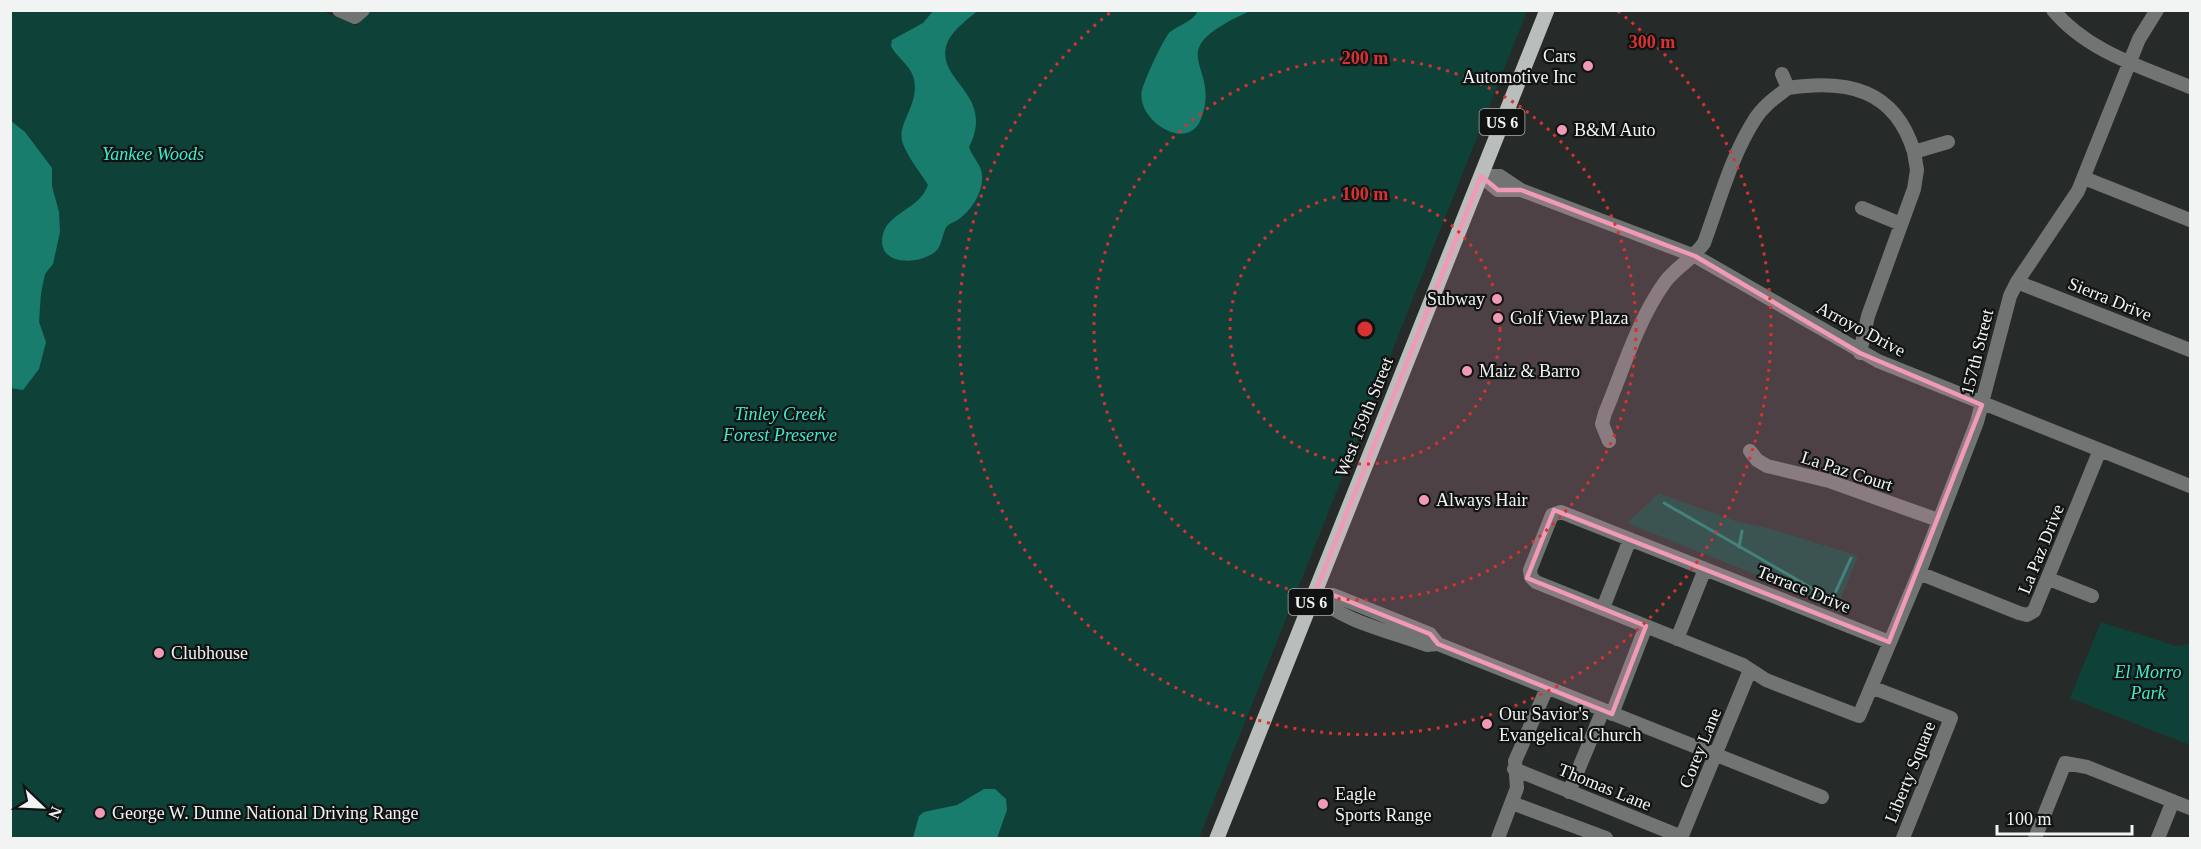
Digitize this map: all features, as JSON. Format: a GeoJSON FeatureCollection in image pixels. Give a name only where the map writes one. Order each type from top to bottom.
{"type":"FeatureCollection","features":[{"type":"Feature","properties":{"kind":"main road","name":"West 159th Street"},"geometry":{"type":"LineString","coordinates":[[1217,838],[1547,10]]}},
{"type":"Feature","properties":{"kind":"street"},"geometry":{"type":"LineString","coordinates":[[339,10],[359,14]]}},
{"type":"Feature","properties":{"kind":"street"},"geometry":{"type":"LineString","coordinates":[[2053,10],[2083,38],[2129,63],[2190,87]]}},
{"type":"Feature","properties":{"kind":"street","name":"157th Street"},"geometry":{"type":"LineString","coordinates":[[1859,716],[1919,573],[1982,405],[2002,322],[2017,282],[2065,213],[2084,178],[2139,39],[2157,10]]}},
{"type":"Feature","properties":{"kind":"street"},"geometry":{"type":"LineString","coordinates":[[1782,74],[1788,88]]}},
{"type":"Feature","properties":{"kind":"street"},"geometry":{"type":"LineString","coordinates":[[1609,441],[1602,424],[1605,413],[1644,317],[1666,281],[1682,264],[1695,256],[1704,243],[1755,118],[1768,103],[1788,88],[1851,86],[1872,95],[1901,122],[1914,152],[1917,170],[1914,189],[1868,316],[1860,353]]}},
{"type":"Feature","properties":{"kind":"street"},"geometry":{"type":"LineString","coordinates":[[1914,152],[1948,142]]}},
{"type":"Feature","properties":{"kind":"street","name":"Arroyo Drive"},"geometry":{"type":"LineString","coordinates":[[1481,176],[1498,190],[1521,190],[1695,256],[1860,353],[1982,405],[2190,486]]}},
{"type":"Feature","properties":{"kind":"street"},"geometry":{"type":"LineString","coordinates":[[2084,178],[2190,220]]}},
{"type":"Feature","properties":{"kind":"street"},"geometry":{"type":"LineString","coordinates":[[1862,208],[1901,224]]}},
{"type":"Feature","properties":{"kind":"street","name":"Sierra Drive"},"geometry":{"type":"LineString","coordinates":[[2017,282],[2190,350]]}},
{"type":"Feature","properties":{"kind":"street","name":"La Paz Drive"},"geometry":{"type":"LineString","coordinates":[[1919,573],[2027,615],[2037,608],[2100,450]]}},
{"type":"Feature","properties":{"kind":"street","name":"La Paz Court"},"geometry":{"type":"LineString","coordinates":[[1750,451],[1756,460],[1767,466],[1829,481],[1938,520]]}},
{"type":"Feature","properties":{"kind":"street","name":"Terrace Drive"},"geometry":{"type":"LineString","coordinates":[[1859,716],[1766,680],[1750,670],[1533,580],[1530,570],[1552,515],[1561,512],[1889,642]]}},
{"type":"Feature","properties":{"kind":"street"},"geometry":{"type":"LineString","coordinates":[[1603,608],[1630,539]]}},
{"type":"Feature","properties":{"kind":"street"},"geometry":{"type":"LineString","coordinates":[[1677,639],[1705,569]]}},
{"type":"Feature","properties":{"kind":"street"},"geometry":{"type":"LineString","coordinates":[[2049,579],[2092,596]]}},
{"type":"Feature","properties":{"kind":"street"},"geometry":{"type":"LineString","coordinates":[[1314,595],[1333,595],[1430,634],[1437,644],[1822,797]]}},
{"type":"Feature","properties":{"kind":"street"},"geometry":{"type":"LineString","coordinates":[[1569,792],[1646,626]]}},
{"type":"Feature","properties":{"kind":"street","name":"Corey Lane"},"geometry":{"type":"LineString","coordinates":[[1681,838],[1750,670]]}},
{"type":"Feature","properties":{"kind":"street","name":"Liberty Square"},"geometry":{"type":"LineString","coordinates":[[1871,687],[1951,718],[1903,838]]}},
{"type":"Feature","properties":{"kind":"street"},"geometry":{"type":"LineString","coordinates":[[1498,838],[1517,788],[1515,761],[1547,688]]}},
{"type":"Feature","properties":{"kind":"street"},"geometry":{"type":"LineString","coordinates":[[2035,838],[2065,763],[2087,767],[2190,808]]}},
{"type":"Feature","properties":{"kind":"street","name":"Thomas Lane"},"geometry":{"type":"LineString","coordinates":[[1514,769],[1681,838]]}},
{"type":"Feature","properties":{"kind":"street"},"geometry":{"type":"LineString","coordinates":[[2158,838],[2173,801]]}},
{"type":"Feature","properties":{"kind":"street"},"geometry":{"type":"LineString","coordinates":[[1512,803],[1605,838]]}},
{"type":"Feature","properties":{"kind":"highlighted area"},"geometry":{"type":"Polygon","coordinates":[[[1481,176],[1498,190],[1521,190],[1695,256],[1860,353],[1982,405],[1889,642],[1554,510],[1527,578],[1646,626],[1612,714],[1438,644],[1430,634],[1333,595],[1314,595],[1481,176]]]}},
{"type":"Feature","properties":{"kind":"green space","name":"Tinley Creek Forest Preserve"},"geometry":{"type":"Polygon","coordinates":[[[320,10],[357,26],[364,10],[1527,11],[1199,838],[11,838],[10,11],[320,10]]]}},
{"type":"Feature","properties":{"kind":"green space"},"geometry":{"type":"Polygon","coordinates":[[[1659,493],[1735,521],[1768,528],[1858,556],[1837,607],[1627,523],[1659,493]]]}},
{"type":"Feature","properties":{"kind":"green space","name":"El Morro Park"},"geometry":{"type":"Polygon","coordinates":[[[2101,622],[2176,646],[2190,644],[2190,745],[2070,698],[2101,622]]]}},
{"type":"Feature","properties":{"kind":"shaded area"},"geometry":{"type":"Polygon","coordinates":[[[933,11],[977,11],[948,41],[945,54],[948,66],[970,100],[975,113],[975,128],[969,147],[980,168],[982,182],[979,194],[972,206],[964,215],[947,226],[936,251],[919,259],[900,260],[886,252],[882,245],[883,234],[891,220],[918,200],[928,185],[903,144],[902,128],[912,104],[915,86],[911,72],[891,46],[892,40],[923,23],[933,11]]]}},
{"type":"Feature","properties":{"kind":"shaded area"},"geometry":{"type":"Polygon","coordinates":[[[1198,11],[1250,11],[1205,38],[1199,49],[1198,60],[1205,84],[1206,100],[1201,119],[1194,129],[1185,133],[1174,133],[1154,121],[1146,112],[1142,101],[1142,90],[1167,36],[1198,11]]]}},
{"type":"Feature","properties":{"kind":"shaded area"},"geometry":{"type":"Polygon","coordinates":[[[11,121],[25,132],[52,168],[52,186],[59,212],[60,232],[53,264],[45,274],[41,293],[39,322],[46,342],[39,369],[23,390],[10,388],[11,121]]]}},
{"type":"Feature","properties":{"kind":"shaded area"},"geometry":{"type":"Polygon","coordinates":[[[984,789],[995,789],[1006,799],[1007,810],[997,838],[913,838],[919,816],[924,812],[957,805],[984,789]]]}},
{"type":"Feature","properties":{"kind":"waterway"},"geometry":{"type":"LineString","coordinates":[[1664,503],[1834,601]]}},
{"type":"Feature","properties":{"kind":"waterway"},"geometry":{"type":"LineString","coordinates":[[1739,547],[1742,531]]}},
{"type":"Feature","properties":{"kind":"waterway"},"geometry":{"type":"LineString","coordinates":[[1832,600],[1851,558]]}},
{"type":"Feature","properties":{"kind":"place","name":"Cars Automotive Inc"},"geometry":{"type":"Point","coordinates":[1588,66]}},
{"type":"Feature","properties":{"kind":"place","name":"B&M Auto"},"geometry":{"type":"Point","coordinates":[1562,130]}},
{"type":"Feature","properties":{"kind":"place","name":"Subway"},"geometry":{"type":"Point","coordinates":[1497,299]}},
{"type":"Feature","properties":{"kind":"place","name":"Golf View Plaza"},"geometry":{"type":"Point","coordinates":[1498,318]}},
{"type":"Feature","properties":{"kind":"place","name":"Maiz & Barro"},"geometry":{"type":"Point","coordinates":[1467,371]}},
{"type":"Feature","properties":{"kind":"place","name":"Always Hair"},"geometry":{"type":"Point","coordinates":[1424,500]}},
{"type":"Feature","properties":{"kind":"place","name":"Clubhouse"},"geometry":{"type":"Point","coordinates":[159,653]}},
{"type":"Feature","properties":{"kind":"place","name":"Our Savior's Evangelical Church"},"geometry":{"type":"Point","coordinates":[1487,724]}},
{"type":"Feature","properties":{"kind":"place","name":"Eagle Sports Range"},"geometry":{"type":"Point","coordinates":[1323,804]}},
{"type":"Feature","properties":{"kind":"place","name":"George W. Dunne National Driving Range"},"geometry":{"type":"Point","coordinates":[100,813]}},
{"type":"Feature","properties":{"kind":"park label","name":"Yankee Woods"},"geometry":{"type":"Point","coordinates":[153,154]}}]}
